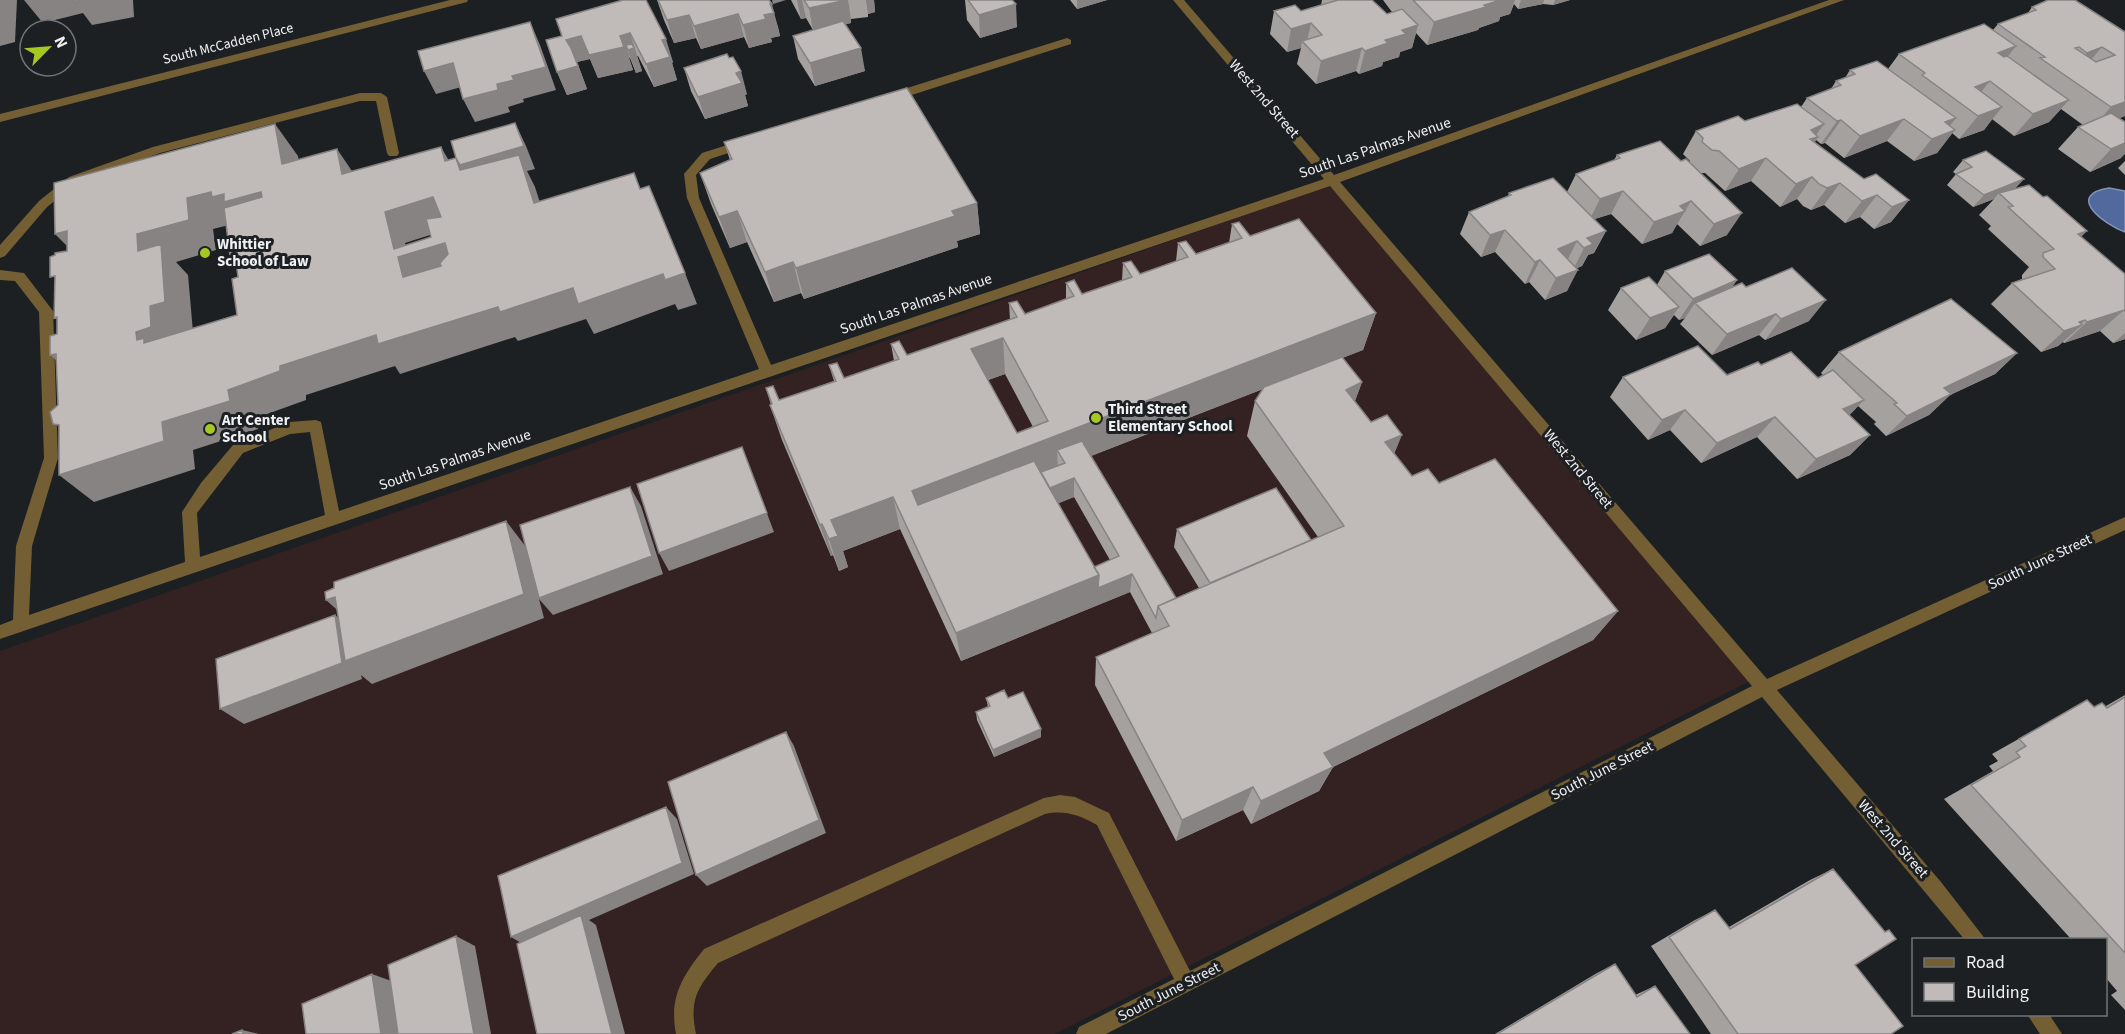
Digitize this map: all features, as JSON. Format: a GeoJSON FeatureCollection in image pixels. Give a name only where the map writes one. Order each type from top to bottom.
{"type":"FeatureCollection","features":[{"type":"Feature","properties":{"kind":"street","name":"South McCadden Place"},"geometry":{"type":"LineString","coordinates":[[0,118],[463,0]]}},
{"type":"Feature","properties":{"kind":"street","name":"West 2nd Street"},"geometry":{"type":"LineString","coordinates":[[1178,0],[1334,180],[1976,938]]}},
{"type":"Feature","properties":{"kind":"street","name":"South Las Palmas Avenue"},"geometry":{"type":"LineString","coordinates":[[0,632],[1334,180],[1839,0]]}},
{"type":"Feature","properties":{"kind":"street"},"geometry":{"type":"LineString","coordinates":[[875,102],[1067,42]]}},
{"type":"Feature","properties":{"kind":"street"},"geometry":{"type":"LineString","coordinates":[[0,252],[43,204],[73,180],[157,150],[360,97],[381,97],[393,153]]}},
{"type":"Feature","properties":{"kind":"street"},"geometry":{"type":"LineString","coordinates":[[762,138],[706,156],[690,174],[693,198],[767,372]]}},
{"type":"Feature","properties":{"kind":"street"},"geometry":{"type":"LineString","coordinates":[[0,275],[19,276],[46,311],[51,458],[24,546],[21,625]]}},
{"type":"Feature","properties":{"kind":"street"},"geometry":{"type":"LineString","coordinates":[[193,566],[189,512],[206,487],[238,449],[289,428],[316,426],[333,519]]}},
{"type":"Feature","properties":{"kind":"street","name":"South June Street"},"geometry":{"type":"LineString","coordinates":[[1086,1034],[1764,688],[2125,523]]}},
{"type":"Feature","properties":{"kind":"street"},"geometry":{"type":"LineString","coordinates":[[686,1034],[681,1014],[691,980],[711,956],[1044,806],[1059,802],[1079,805],[1102,819],[1186,983]]}},
{"type":"Feature","properties":{"kind":"street"},"geometry":{"type":"LineString","coordinates":[[2038,1016],[2052,1034]]}},
{"type":"Feature","properties":{"kind":"shaded area","name":"Third Street Elementary School"},"geometry":{"type":"Polygon","coordinates":[[[1330,185],[1750,681],[1055,1034],[0,1034],[0,651],[1330,185]]]}},
{"type":"Feature","properties":{"kind":"water"},"geometry":{"type":"Polygon","coordinates":[[[2109,188],[2125,191],[2125,232],[2099,217],[2089,203],[2090,197],[2096,192],[2109,188]]]}},
{"type":"Feature","properties":{"kind":"building"},"geometry":{"type":"Polygon","coordinates":[[[623,0],[646,0],[666,39],[662,40],[670,57],[646,64],[630,33],[620,36],[624,47],[589,55],[581,36],[566,40],[578,66],[557,72],[546,40],[562,36],[556,19],[623,0]]]}},
{"type":"Feature","properties":{"kind":"building"},"geometry":{"type":"Polygon","coordinates":[[[658,0],[769,0],[774,13],[764,15],[766,19],[743,25],[738,14],[694,26],[689,15],[667,20],[658,0]]]}},
{"type":"Feature","properties":{"kind":"building"},"geometry":{"type":"Polygon","coordinates":[[[804,0],[847,0],[809,8],[804,0]]]}},
{"type":"Feature","properties":{"kind":"building"},"geometry":{"type":"Polygon","coordinates":[[[968,0],[1012,0],[1016,4],[979,15],[968,0]]]}},
{"type":"Feature","properties":{"kind":"building"},"geometry":{"type":"Polygon","coordinates":[[[1338,0],[1372,0],[1387,14],[1402,9],[1418,25],[1402,30],[1406,34],[1385,40],[1388,43],[1365,51],[1362,48],[1321,61],[1302,41],[1322,35],[1311,23],[1291,29],[1274,11],[1295,5],[1301,11],[1338,0]]]}},
{"type":"Feature","properties":{"kind":"building"},"geometry":{"type":"Polygon","coordinates":[[[1413,0],[1501,0],[1484,5],[1486,7],[1434,22],[1413,0]]]}},
{"type":"Feature","properties":{"kind":"building"},"geometry":{"type":"Polygon","coordinates":[[[2048,0],[2075,0],[2125,32],[2125,102],[2111,107],[2040,58],[2045,57],[1998,24],[2036,10],[2032,7],[2048,0]],[[2079,47],[2075,48],[2096,62],[2115,55],[2102,47],[2087,53],[2079,47]]]}},
{"type":"Feature","properties":{"kind":"building"},"geometry":{"type":"Polygon","coordinates":[[[843,21],[861,48],[810,63],[793,36],[843,21]]]}},
{"type":"Feature","properties":{"kind":"building"},"geometry":{"type":"Polygon","coordinates":[[[530,22],[546,67],[512,76],[514,80],[497,84],[498,90],[463,99],[453,63],[424,71],[418,51],[530,22]]]}},
{"type":"Feature","properties":{"kind":"building"},"geometry":{"type":"Polygon","coordinates":[[[1984,24],[2016,46],[1998,53],[2004,57],[2007,56],[2069,100],[2033,114],[1990,81],[1975,87],[2002,107],[1978,116],[1922,75],[1925,73],[1899,54],[1984,24]]]}},
{"type":"Feature","properties":{"kind":"building"},"geometry":{"type":"Polygon","coordinates":[[[632,44],[634,48],[628,50],[626,45],[632,44]]]}},
{"type":"Feature","properties":{"kind":"building"},"geometry":{"type":"Polygon","coordinates":[[[727,54],[729,58],[733,57],[741,71],[736,73],[742,83],[698,97],[684,68],[727,54]]]}},
{"type":"Feature","properties":{"kind":"building"},"geometry":{"type":"Polygon","coordinates":[[[1877,61],[1956,118],[1945,122],[1955,130],[1932,139],[1904,119],[1860,136],[1841,120],[1837,121],[1807,98],[1841,85],[1836,81],[1855,74],[1850,70],[1877,61]]]}},
{"type":"Feature","properties":{"kind":"building"},"geometry":{"type":"Polygon","coordinates":[[[907,88],[977,203],[952,211],[955,216],[796,268],[793,262],[765,272],[737,211],[719,217],[700,173],[732,159],[724,142],[907,88]]]}},
{"type":"Feature","properties":{"kind":"building"},"geometry":{"type":"Polygon","coordinates":[[[1797,104],[1824,124],[1811,130],[1818,137],[1810,139],[1864,179],[1876,174],[1909,200],[1892,207],[1877,195],[1862,201],[1840,183],[1827,188],[1812,177],[1796,184],[1766,158],[1739,169],[1719,151],[1712,150],[1702,142],[1703,138],[1696,131],[1738,116],[1745,121],[1797,104]]]}},
{"type":"Feature","properties":{"kind":"building"},"geometry":{"type":"Polygon","coordinates":[[[2111,113],[2125,122],[2125,143],[2111,149],[2078,127],[2111,113]]]}},
{"type":"Feature","properties":{"kind":"building"},"geometry":{"type":"Polygon","coordinates":[[[515,123],[524,146],[460,165],[451,141],[515,123]]]}},
{"type":"Feature","properties":{"kind":"building"},"geometry":{"type":"Polygon","coordinates":[[[275,124],[282,164],[337,149],[342,174],[441,147],[445,161],[456,158],[460,170],[519,155],[534,203],[634,173],[640,189],[649,186],[685,273],[665,280],[663,274],[578,304],[573,288],[500,312],[498,307],[378,344],[376,335],[280,366],[280,371],[228,390],[230,401],[162,422],[164,441],[59,475],[59,425],[53,424],[50,412],[58,405],[56,354],[50,355],[50,336],[57,334],[57,317],[54,318],[55,276],[50,277],[50,257],[55,253],[67,251],[67,231],[55,234],[54,183],[275,124]],[[211,192],[187,198],[189,220],[137,234],[138,251],[161,244],[165,302],[150,306],[151,327],[136,332],[137,340],[144,338],[144,343],[237,315],[232,279],[238,277],[235,254],[230,256],[224,208],[262,197],[261,192],[224,202],[224,194],[212,197],[211,192]],[[433,197],[385,212],[394,249],[431,237],[426,219],[441,217],[433,197]],[[445,243],[398,257],[403,277],[441,266],[440,263],[448,254],[445,243]]]}},
{"type":"Feature","properties":{"kind":"building"},"geometry":{"type":"Polygon","coordinates":[[[1660,141],[1681,161],[1686,159],[1742,213],[1714,224],[1691,201],[1680,206],[1685,211],[1654,222],[1623,191],[1600,199],[1576,174],[1620,158],[1617,155],[1660,141]]]}},
{"type":"Feature","properties":{"kind":"building"},"geometry":{"type":"Polygon","coordinates":[[[1986,151],[2024,179],[1984,195],[1956,174],[1972,167],[1963,160],[1986,151]]]}},
{"type":"Feature","properties":{"kind":"building"},"geometry":{"type":"Polygon","coordinates":[[[1553,178],[1606,231],[1587,238],[1593,244],[1584,248],[1577,241],[1558,249],[1578,270],[1556,278],[1540,260],[1535,262],[1505,230],[1490,235],[1469,212],[1511,195],[1509,193],[1553,178]]]}},
{"type":"Feature","properties":{"kind":"building"},"geometry":{"type":"Polygon","coordinates":[[[2029,185],[2043,197],[2047,196],[2087,231],[2078,234],[2125,274],[2125,311],[2087,322],[2085,320],[2079,322],[2082,325],[2064,331],[2012,283],[2055,269],[2043,257],[2043,253],[2054,249],[2008,207],[2013,206],[1999,193],[2029,185]]]}},
{"type":"Feature","properties":{"kind":"building"},"geometry":{"type":"Polygon","coordinates":[[[1299,219],[1376,313],[912,491],[918,505],[1034,461],[1099,575],[956,633],[893,497],[831,520],[838,536],[829,539],[822,524],[820,525],[770,405],[772,404],[766,388],[773,386],[779,400],[836,381],[829,365],[837,363],[844,378],[899,359],[891,344],[899,341],[907,355],[1017,317],[1009,303],[1017,301],[1025,314],[1074,296],[1066,283],[1074,280],[1082,294],[1132,277],[1123,263],[1131,261],[1140,274],[1188,257],[1178,243],[1186,241],[1196,254],[1242,238],[1232,224],[1239,222],[1250,236],[1299,219]],[[1003,338],[971,349],[1017,433],[1048,421],[1003,338]]]}},
{"type":"Feature","properties":{"kind":"building"},"geometry":{"type":"Polygon","coordinates":[[[1709,254],[1737,280],[1693,299],[1665,271],[1709,254]]]}},
{"type":"Feature","properties":{"kind":"building"},"geometry":{"type":"Polygon","coordinates":[[[1792,268],[1826,300],[1781,319],[1776,314],[1727,334],[1695,303],[1742,283],[1746,287],[1792,268]]]}},
{"type":"Feature","properties":{"kind":"building"},"geometry":{"type":"Polygon","coordinates":[[[1649,277],[1679,307],[1650,318],[1621,288],[1649,277]]]}},
{"type":"Feature","properties":{"kind":"building"},"geometry":{"type":"Polygon","coordinates":[[[1951,299],[2017,353],[1944,388],[1951,394],[1907,416],[1894,404],[1897,403],[1839,352],[1951,299]]]}},
{"type":"Feature","properties":{"kind":"building"},"geometry":{"type":"Polygon","coordinates":[[[1698,346],[1727,375],[1758,362],[1761,365],[1791,352],[1818,378],[1833,370],[1864,400],[1843,409],[1870,435],[1816,459],[1775,417],[1717,443],[1685,410],[1662,420],[1623,377],[1698,346]]]}},
{"type":"Feature","properties":{"kind":"building"},"geometry":{"type":"Polygon","coordinates":[[[1342,357],[1362,382],[1346,390],[1371,422],[1387,415],[1402,435],[1385,442],[1412,476],[1428,469],[1439,483],[1495,459],[1618,611],[1324,753],[1333,767],[1261,801],[1253,787],[1182,820],[1096,657],[1169,626],[1158,606],[1344,526],[1255,401],[1264,387],[1342,357]]]}},
{"type":"Feature","properties":{"kind":"building"},"geometry":{"type":"Polygon","coordinates":[[[1082,441],[1176,598],[1158,606],[1156,618],[1132,574],[1098,588],[1099,575],[1094,567],[1119,556],[1074,478],[1050,488],[1041,472],[1065,463],[1057,450],[1082,441]]]}},
{"type":"Feature","properties":{"kind":"building"},"geometry":{"type":"Polygon","coordinates":[[[742,447],[767,513],[659,553],[637,484],[742,447]]]}},
{"type":"Feature","properties":{"kind":"building"},"geometry":{"type":"Polygon","coordinates":[[[630,487],[652,556],[539,598],[520,525],[630,487]]]}},
{"type":"Feature","properties":{"kind":"building"},"geometry":{"type":"Polygon","coordinates":[[[1276,488],[1311,540],[1210,583],[1177,529],[1276,488]]]}},
{"type":"Feature","properties":{"kind":"building"},"geometry":{"type":"Polygon","coordinates":[[[506,521],[524,594],[345,661],[335,597],[326,600],[325,592],[334,588],[334,582],[506,521]]]}},
{"type":"Feature","properties":{"kind":"building"},"geometry":{"type":"Polygon","coordinates":[[[335,615],[342,663],[220,709],[216,659],[335,615]]]}},
{"type":"Feature","properties":{"kind":"building"},"geometry":{"type":"Polygon","coordinates":[[[1004,690],[1008,698],[1023,692],[1041,729],[993,750],[976,712],[990,706],[986,698],[1004,690]]]}},
{"type":"Feature","properties":{"kind":"building"},"geometry":{"type":"Polygon","coordinates":[[[2125,697],[2125,953],[1971,785],[2020,757],[2016,752],[2026,746],[2019,739],[2087,700],[2094,707],[2102,703],[2107,708],[2125,697]]]}},
{"type":"Feature","properties":{"kind":"building"},"geometry":{"type":"Polygon","coordinates":[[[786,732],[819,820],[696,875],[668,782],[786,732]]]}},
{"type":"Feature","properties":{"kind":"building"},"geometry":{"type":"Polygon","coordinates":[[[666,807],[682,863],[511,937],[498,876],[666,807]]]}},
{"type":"Feature","properties":{"kind":"building"},"geometry":{"type":"Polygon","coordinates":[[[1833,869],[1885,932],[1889,930],[1896,939],[1855,965],[1903,1026],[1891,1034],[1738,1034],[1669,937],[1715,910],[1730,929],[1833,869]]]}},
{"type":"Feature","properties":{"kind":"building"},"geometry":{"type":"Polygon","coordinates":[[[581,915],[612,1034],[537,1034],[517,944],[581,915]]]}},
{"type":"Feature","properties":{"kind":"building"},"geometry":{"type":"Polygon","coordinates":[[[456,936],[474,1034],[398,1034],[388,965],[456,936]]]}},
{"type":"Feature","properties":{"kind":"building"},"geometry":{"type":"Polygon","coordinates":[[[1615,964],[1637,997],[1655,986],[1690,1034],[1497,1034],[1615,964]]]}},
{"type":"Feature","properties":{"kind":"building"},"geometry":{"type":"Polygon","coordinates":[[[372,974],[381,1034],[306,1034],[302,1004],[372,974]]]}},
{"type":"Feature","properties":{"kind":"place","name":"Whittier School of Law"},"geometry":{"type":"Point","coordinates":[205,253]}},
{"type":"Feature","properties":{"kind":"place","name":"Third Street Elementary School"},"geometry":{"type":"Point","coordinates":[1096,418]}},
{"type":"Feature","properties":{"kind":"place","name":"Art Center School"},"geometry":{"type":"Point","coordinates":[210,429]}}]}
